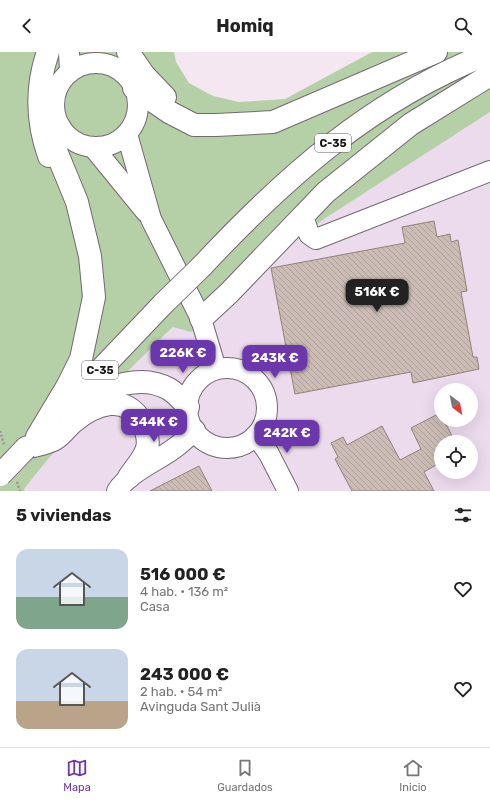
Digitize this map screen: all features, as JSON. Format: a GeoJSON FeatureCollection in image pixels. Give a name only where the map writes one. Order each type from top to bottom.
{"type":"FeatureCollection","features":[{"type":"Feature","properties":{"kind":"highway"},"geometry":{"type":"LineString","coordinates":[[48,52],[41,83],[38,109],[46,146],[54,172],[70,206],[80,217]]}},
{"type":"Feature","properties":{"kind":"highway"},"geometry":{"type":"LineString","coordinates":[[134,88],[169,112],[194,125],[273,122],[436,52]]}},
{"type":"Feature","properties":{"kind":"highway","name":"C-35"},"geometry":{"type":"LineString","coordinates":[[0,475],[163,304],[256,210],[314,157],[361,122],[418,86],[490,53]]}},
{"type":"Feature","properties":{"kind":"highway"},"geometry":{"type":"LineString","coordinates":[[118,57],[144,75],[159,92],[177,107],[216,125]]}},
{"type":"Feature","properties":{"kind":"highway"},"geometry":{"type":"LineString","coordinates":[[201,319],[229,293],[326,192],[411,124],[490,75]]}},
{"type":"Feature","properties":{"kind":"highway"},"geometry":{"type":"LineString","coordinates":[[32,442],[68,387],[81,359],[94,297],[90,256],[77,202],[52,141],[60,128]]}},
{"type":"Feature","properties":{"kind":"highway"},"geometry":{"type":"LineString","coordinates":[[73,422],[82,405],[93,396],[121,385],[136,382],[160,385],[169,389],[188,407]]}},
{"type":"Feature","properties":{"kind":"highway"},"geometry":{"type":"LineString","coordinates":[[32,442],[55,439],[73,422],[103,404],[112,404],[132,409],[146,430],[148,449],[144,458],[123,484]]}},
{"type":"Feature","properties":{"kind":"street"},"geometry":{"type":"LineString","coordinates":[[118,57],[134,88],[138,100],[138,112],[134,124],[127,134],[106,146],[93,147],[75,141],[60,128],[55,116],[54,104],[56,92],[70,62],[81,66],[92,63],[104,64],[118,57]]}},
{"type":"Feature","properties":{"kind":"street"},"geometry":{"type":"LineString","coordinates":[[127,134],[151,219],[201,319],[216,369]]}},
{"type":"Feature","properties":{"kind":"street"},"geometry":{"type":"LineString","coordinates":[[93,147],[151,219]]}},
{"type":"Feature","properties":{"kind":"street"},"geometry":{"type":"LineString","coordinates":[[302,216],[309,234],[316,239],[490,171]]}},
{"type":"Feature","properties":{"kind":"street"},"geometry":{"type":"LineString","coordinates":[[228,368],[250,374],[261,387],[267,403],[266,415],[262,426],[256,435],[239,446],[219,447],[201,438],[195,430],[188,415],[189,397],[199,380],[216,369],[228,368]]}},
{"type":"Feature","properties":{"kind":"street"},"geometry":{"type":"LineString","coordinates":[[123,484],[177,447],[195,430]]}},
{"type":"Feature","properties":{"kind":"street"},"geometry":{"type":"LineString","coordinates":[[256,435],[269,454],[288,491]]}},
{"type":"Feature","properties":{"kind":"shaded area"},"geometry":{"type":"Polygon","coordinates":[[[490,112],[490,491],[25,491],[24,489],[53,451],[141,357],[174,327],[191,332],[291,244],[324,219],[490,112]]]}},
{"type":"Feature","properties":{"kind":"green space"},"geometry":{"type":"Polygon","coordinates":[[[0,52],[174,52],[176,62],[189,83],[213,96],[239,102],[285,99],[372,52],[490,52],[490,112],[324,219],[291,244],[214,320],[191,332],[173,327],[114,385],[77,425],[41,467],[24,489],[25,491],[0,491],[0,52]]]}},
{"type":"Feature","properties":{"kind":"building"},"geometry":{"type":"Polygon","coordinates":[[[434,221],[437,237],[450,234],[451,242],[458,240],[467,291],[461,292],[473,357],[477,357],[479,369],[413,383],[411,372],[295,394],[271,268],[405,243],[402,227],[434,221]]]}},
{"type":"Feature","properties":{"kind":"building"},"geometry":{"type":"Polygon","coordinates":[[[434,416],[434,427],[448,427],[452,435],[434,435],[434,466],[424,472],[434,491],[352,491],[335,459],[338,457],[331,443],[343,437],[347,445],[382,426],[400,460],[421,449],[411,428],[434,416]]]}},
{"type":"Feature","properties":{"kind":"building"},"geometry":{"type":"Polygon","coordinates":[[[199,466],[212,491],[150,491],[199,466]]]}}]}
